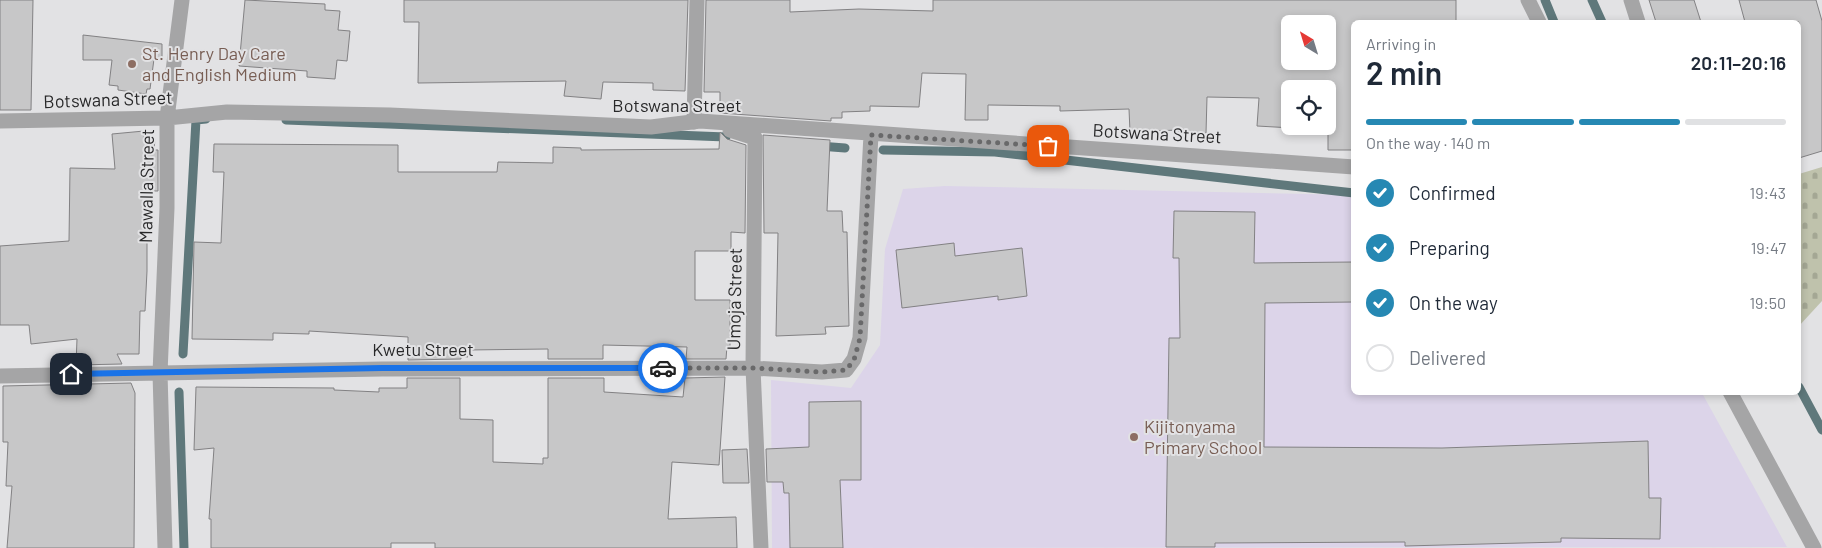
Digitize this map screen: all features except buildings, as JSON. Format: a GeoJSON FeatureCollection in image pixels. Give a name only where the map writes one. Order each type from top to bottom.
{"type":"FeatureCollection","features":[{"type":"Feature","properties":{"kind":"street","name":"Mawalla Street"},"geometry":{"type":"LineString","coordinates":[[165,548],[160,372],[167,208],[168,118],[182,0]]}},
{"type":"Feature","properties":{"kind":"street"},"geometry":{"type":"LineString","coordinates":[[697,0],[697,122]]}},
{"type":"Feature","properties":{"kind":"street"},"geometry":{"type":"LineString","coordinates":[[1528,0],[1538,20]]}},
{"type":"Feature","properties":{"kind":"street"},"geometry":{"type":"LineString","coordinates":[[1631,0],[1637,20]]}},
{"type":"Feature","properties":{"kind":"street","name":"Botswana Street"},"geometry":{"type":"LineString","coordinates":[[0,121],[168,118],[227,112],[390,115],[651,127],[697,122],[871,135],[1219,156],[1351,167]]}},
{"type":"Feature","properties":{"kind":"street","name":"Umoja Street"},"geometry":{"type":"LineString","coordinates":[[697,122],[755,138],[753,368],[761,548]]}},
{"type":"Feature","properties":{"kind":"street","name":"Kwetu Street"},"geometry":{"type":"LineString","coordinates":[[0,376],[382,368],[753,368],[822,372],[846,370],[854,360],[860,338],[871,135]]}},
{"type":"Feature","properties":{"kind":"street"},"geometry":{"type":"LineString","coordinates":[[1732,395],[1814,548]]}},
{"type":"Feature","properties":{"kind":"shaded area","name":"Kijitonyama Primary School"},"geometry":{"type":"Polygon","coordinates":[[[945,186],[1351,195],[1351,395],[1703,395],[1787,547],[772,548],[771,380],[851,388],[880,345],[885,249],[903,189],[945,186]]]}},
{"type":"Feature","properties":{"kind":"green space"},"geometry":{"type":"Polygon","coordinates":[[[1822,167],[1822,301],[1801,324],[1801,173],[1822,167]]]}},
{"type":"Feature","properties":{"kind":"waterway"},"geometry":{"type":"LineString","coordinates":[[1545,0],[1553,20]]}},
{"type":"Feature","properties":{"kind":"waterway"},"geometry":{"type":"LineString","coordinates":[[1592,0],[1601,20]]}},
{"type":"Feature","properties":{"kind":"waterway"},"geometry":{"type":"LineString","coordinates":[[183,354],[196,120],[206,119]]}},
{"type":"Feature","properties":{"kind":"waterway"},"geometry":{"type":"LineString","coordinates":[[286,120],[726,137]]}},
{"type":"Feature","properties":{"kind":"waterway"},"geometry":{"type":"LineString","coordinates":[[819,146],[845,148]]}},
{"type":"Feature","properties":{"kind":"waterway"},"geometry":{"type":"LineString","coordinates":[[883,150],[995,152],[1351,193]]}},
{"type":"Feature","properties":{"kind":"waterway"},"geometry":{"type":"LineString","coordinates":[[1801,391],[1822,430]]}},
{"type":"Feature","properties":{"kind":"waterway"},"geometry":{"type":"LineString","coordinates":[[179,392],[184,548]]}},
{"type":"Feature","properties":{"kind":"way so far"},"geometry":{"type":"LineString","coordinates":[[663,368],[753,368],[822,372],[846,370],[854,360],[860,338],[864,298],[871,135],[1048,146]]}},
{"type":"Feature","properties":{"kind":"place","name":"St. Henry Day Care and English Medium"},"geometry":{"type":"Point","coordinates":[132,64]}},
{"type":"Feature","properties":{"kind":"place","name":"Kijitonyama Primary School"},"geometry":{"type":"Point","coordinates":[1134,437]}},
{"type":"Feature","properties":{"kind":"route"},"geometry":{"type":"LineString","coordinates":[[71,374],[382,368],[663,368]]}}]}
